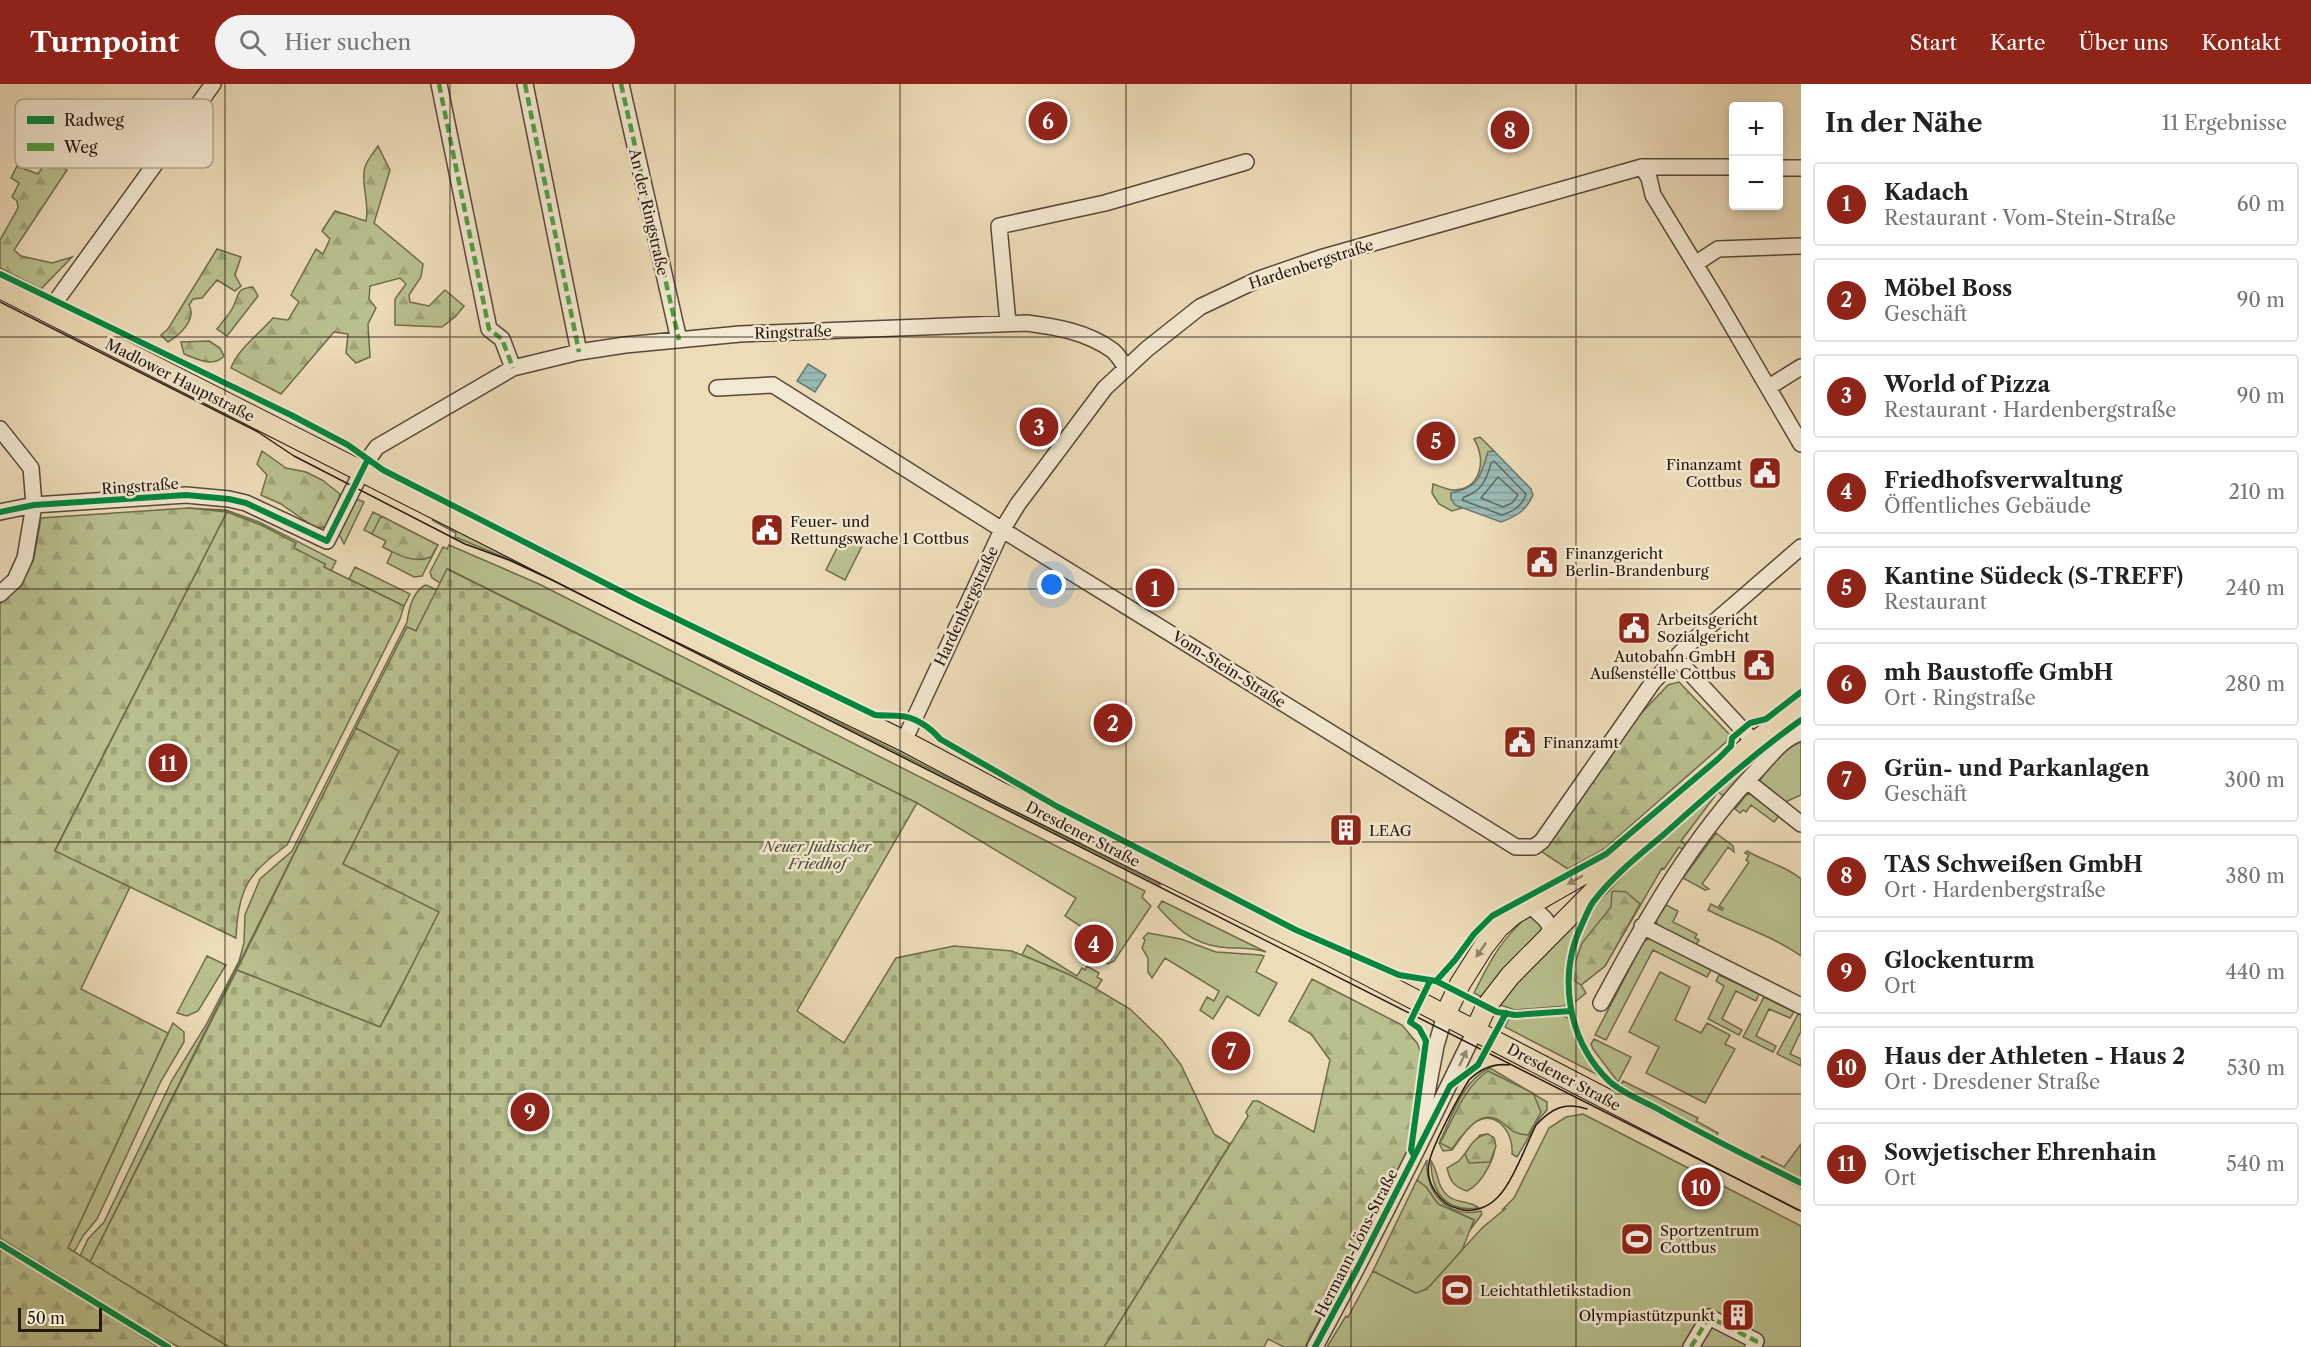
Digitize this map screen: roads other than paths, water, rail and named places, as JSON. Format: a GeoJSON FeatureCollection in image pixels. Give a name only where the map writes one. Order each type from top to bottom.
{"type":"FeatureCollection","features":[{"type":"Feature","properties":{"kind":"main road","name":"Madlower Hauptstraße"},"geometry":{"type":"LineString","coordinates":[[0,288],[362,471]]}},
{"type":"Feature","properties":{"kind":"main road","name":"Dresdener Straße"},"geometry":{"type":"LineString","coordinates":[[362,471],[633,609],[904,741],[1002,793],[1329,955],[1801,1200]]}},
{"type":"Feature","properties":{"kind":"main road","name":"Hermann-Löns-Straße"},"geometry":{"type":"LineString","coordinates":[[1445,1015],[1455,992],[1484,946],[1498,928],[1514,914],[1607,861],[1642,838],[1754,742],[1801,708]]}},
{"type":"Feature","properties":{"kind":"main road","name":"Hermann-Löns-Straße"},"geometry":{"type":"LineString","coordinates":[[1476,1031],[1486,1007],[1510,976],[1605,880],[1642,838]]}},
{"type":"Feature","properties":{"kind":"street"},"geometry":{"type":"LineString","coordinates":[[202,99],[213,84]]}},
{"type":"Feature","properties":{"kind":"street"},"geometry":{"type":"LineString","coordinates":[[439,84],[489,329],[502,339],[513,368]]}},
{"type":"Feature","properties":{"kind":"street"},"geometry":{"type":"LineString","coordinates":[[525,84],[579,352]]}},
{"type":"Feature","properties":{"kind":"street","name":"An der Ringstraße"},"geometry":{"type":"LineString","coordinates":[[621,84],[679,340]]}},
{"type":"Feature","properties":{"kind":"street"},"geometry":{"type":"LineString","coordinates":[[1008,323],[999,226],[1105,203],[1246,162]]}},
{"type":"Feature","properties":{"kind":"street"},"geometry":{"type":"LineString","coordinates":[[1642,167],[1649,178],[1653,195],[1801,444]]}},
{"type":"Feature","properties":{"kind":"street","name":"Hardenbergstraße"},"geometry":{"type":"LineString","coordinates":[[904,741],[1002,530],[1018,504],[1105,388],[1130,364],[1200,307],[1259,279],[1320,258],[1642,167],[1729,167]]}},
{"type":"Feature","properties":{"kind":"street"},"geometry":{"type":"LineString","coordinates":[[45,312],[56,301],[152,168]]}},
{"type":"Feature","properties":{"kind":"street"},"geometry":{"type":"LineString","coordinates":[[1783,168],[1801,168]]}},
{"type":"Feature","properties":{"kind":"street"},"geometry":{"type":"LineString","coordinates":[[1695,264],[1718,249],[1801,246]]}},
{"type":"Feature","properties":{"kind":"street","name":"Ringstraße"},"geometry":{"type":"LineString","coordinates":[[0,512],[34,505],[186,495],[229,499],[263,509],[327,541],[362,471],[377,447],[513,368],[579,352],[625,345],[740,334],[1027,323],[1071,331],[1102,344],[1116,353],[1120,362],[1130,364]]}},
{"type":"Feature","properties":{"kind":"street"},"geometry":{"type":"LineString","coordinates":[[1769,387],[1801,367]]}},
{"type":"Feature","properties":{"kind":"street","name":"Vom-Stein-Straße"},"geometry":{"type":"LineString","coordinates":[[717,388],[773,385],[1002,530],[1516,847],[1534,847],[1542,841],[1653,682],[1697,637],[1801,547]]}},
{"type":"Feature","properties":{"kind":"street"},"geometry":{"type":"LineString","coordinates":[[0,429],[31,468],[34,505],[25,558],[15,580],[0,594]]}},
{"type":"Feature","properties":{"kind":"street"},"geometry":{"type":"LineString","coordinates":[[1676,658],[1754,742]]}},
{"type":"Feature","properties":{"kind":"street"},"geometry":{"type":"LineString","coordinates":[[1601,1004],[1642,926],[1698,841],[1746,781],[1781,744],[1801,733]]}},
{"type":"Feature","properties":{"kind":"street"},"geometry":{"type":"LineString","coordinates":[[1746,781],[1801,824]]}},
{"type":"Feature","properties":{"kind":"street"},"geometry":{"type":"LineString","coordinates":[[1530,905],[1550,926],[1548,937]]}},
{"type":"Feature","properties":{"kind":"street"},"geometry":{"type":"LineString","coordinates":[[1642,926],[1801,1006]]}},
{"type":"Feature","properties":{"kind":"street","name":"Hermann-Löns-Straße"},"geometry":{"type":"LineString","coordinates":[[1414,1157],[1436,1046],[1445,1015]]}},
{"type":"Feature","properties":{"kind":"street","name":"Hermann-Löns-Straße"},"geometry":{"type":"LineString","coordinates":[[1315,1347],[1414,1157],[1476,1031]]}},
{"type":"Feature","properties":{"kind":"street"},"geometry":{"type":"LineString","coordinates":[[1691,1347],[1709,1317],[1756,1341],[1753,1347]]}},
{"type":"Feature","properties":{"kind":"water"},"geometry":{"type":"Polygon","coordinates":[[[808,364],[826,375],[815,392],[797,381],[808,364]]]}},
{"type":"Feature","properties":{"kind":"water"},"geometry":{"type":"Polygon","coordinates":[[[1494,451],[1531,489],[1533,495],[1520,512],[1501,522],[1455,505],[1451,499],[1451,493],[1468,488],[1477,480],[1488,452],[1494,451]]]}},
{"type":"Feature","properties":{"kind":"tram line"},"geometry":{"type":"LineString","coordinates":[[0,302],[258,432],[294,456],[465,544],[509,560],[550,579],[1801,1211]]}},
{"type":"Feature","properties":{"kind":"tram line"},"geometry":{"type":"LineString","coordinates":[[1509,1065],[1488,1067],[1469,1080],[1435,1145],[1429,1163],[1429,1178],[1435,1192],[1452,1207],[1474,1210],[1493,1202],[1508,1184],[1536,1125],[1542,1119],[1565,1106],[1587,1109]]}},
{"type":"Feature","properties":{"kind":"place","name":"mh Baustoffe GmbH"},"geometry":{"type":"Point","coordinates":[1048,121]}},
{"type":"Feature","properties":{"kind":"place","name":"TAS Schweißen GmbH"},"geometry":{"type":"Point","coordinates":[1510,130]}},
{"type":"Feature","properties":{"kind":"place","name":"World of Pizza"},"geometry":{"type":"Point","coordinates":[1039,427]}},
{"type":"Feature","properties":{"kind":"place","name":"Kantine Südeck (S-TREFF)"},"geometry":{"type":"Point","coordinates":[1436,441]}},
{"type":"Feature","properties":{"kind":"place","name":"Finanzamt Cottbus"},"geometry":{"type":"Point","coordinates":[1765,473]}},
{"type":"Feature","properties":{"kind":"place","name":"Feuer- und Rettungswache 1 Cottbus"},"geometry":{"type":"Point","coordinates":[767,530]}},
{"type":"Feature","properties":{"kind":"place","name":"Finanzgericht Berlin-Brandenburg"},"geometry":{"type":"Point","coordinates":[1542,562]}},
{"type":"Feature","properties":{"kind":"place","name":"Kadach"},"geometry":{"type":"Point","coordinates":[1155,588]}},
{"type":"Feature","properties":{"kind":"place","name":"Arbeitsgericht Sozialgericht"},"geometry":{"type":"Point","coordinates":[1634,628]}},
{"type":"Feature","properties":{"kind":"place","name":"Autobahn GmbH Außenstelle Cottbus"},"geometry":{"type":"Point","coordinates":[1759,665]}},
{"type":"Feature","properties":{"kind":"place","name":"Möbel Boss"},"geometry":{"type":"Point","coordinates":[1113,723]}},
{"type":"Feature","properties":{"kind":"place","name":"Finanzamt"},"geometry":{"type":"Point","coordinates":[1520,742]}},
{"type":"Feature","properties":{"kind":"place","name":"Sowjetischer Ehrenhain"},"geometry":{"type":"Point","coordinates":[168,763]}},
{"type":"Feature","properties":{"kind":"place","name":"LEAG"},"geometry":{"type":"Point","coordinates":[1346,830]}},
{"type":"Feature","properties":{"kind":"place","name":"Friedhofsverwaltung"},"geometry":{"type":"Point","coordinates":[1094,944]}},
{"type":"Feature","properties":{"kind":"place","name":"Grün- und Parkanlagen"},"geometry":{"type":"Point","coordinates":[1231,1051]}},
{"type":"Feature","properties":{"kind":"place","name":"Glockenturm"},"geometry":{"type":"Point","coordinates":[530,1112]}},
{"type":"Feature","properties":{"kind":"place","name":"Haus der Athleten - Haus 2"},"geometry":{"type":"Point","coordinates":[1701,1187]}},
{"type":"Feature","properties":{"kind":"place","name":"Sportzentrum Cottbus"},"geometry":{"type":"Point","coordinates":[1637,1239]}},
{"type":"Feature","properties":{"kind":"place","name":"Leichtathletikstadion"},"geometry":{"type":"Point","coordinates":[1457,1290]}},
{"type":"Feature","properties":{"kind":"place","name":"Olympiastützpunkt"},"geometry":{"type":"Point","coordinates":[1738,1315]}},
{"type":"Feature","properties":{"kind":"park label","name":"Neuer Jüdischer Friedhof"},"geometry":{"type":"Point","coordinates":[817,854]}}]}
